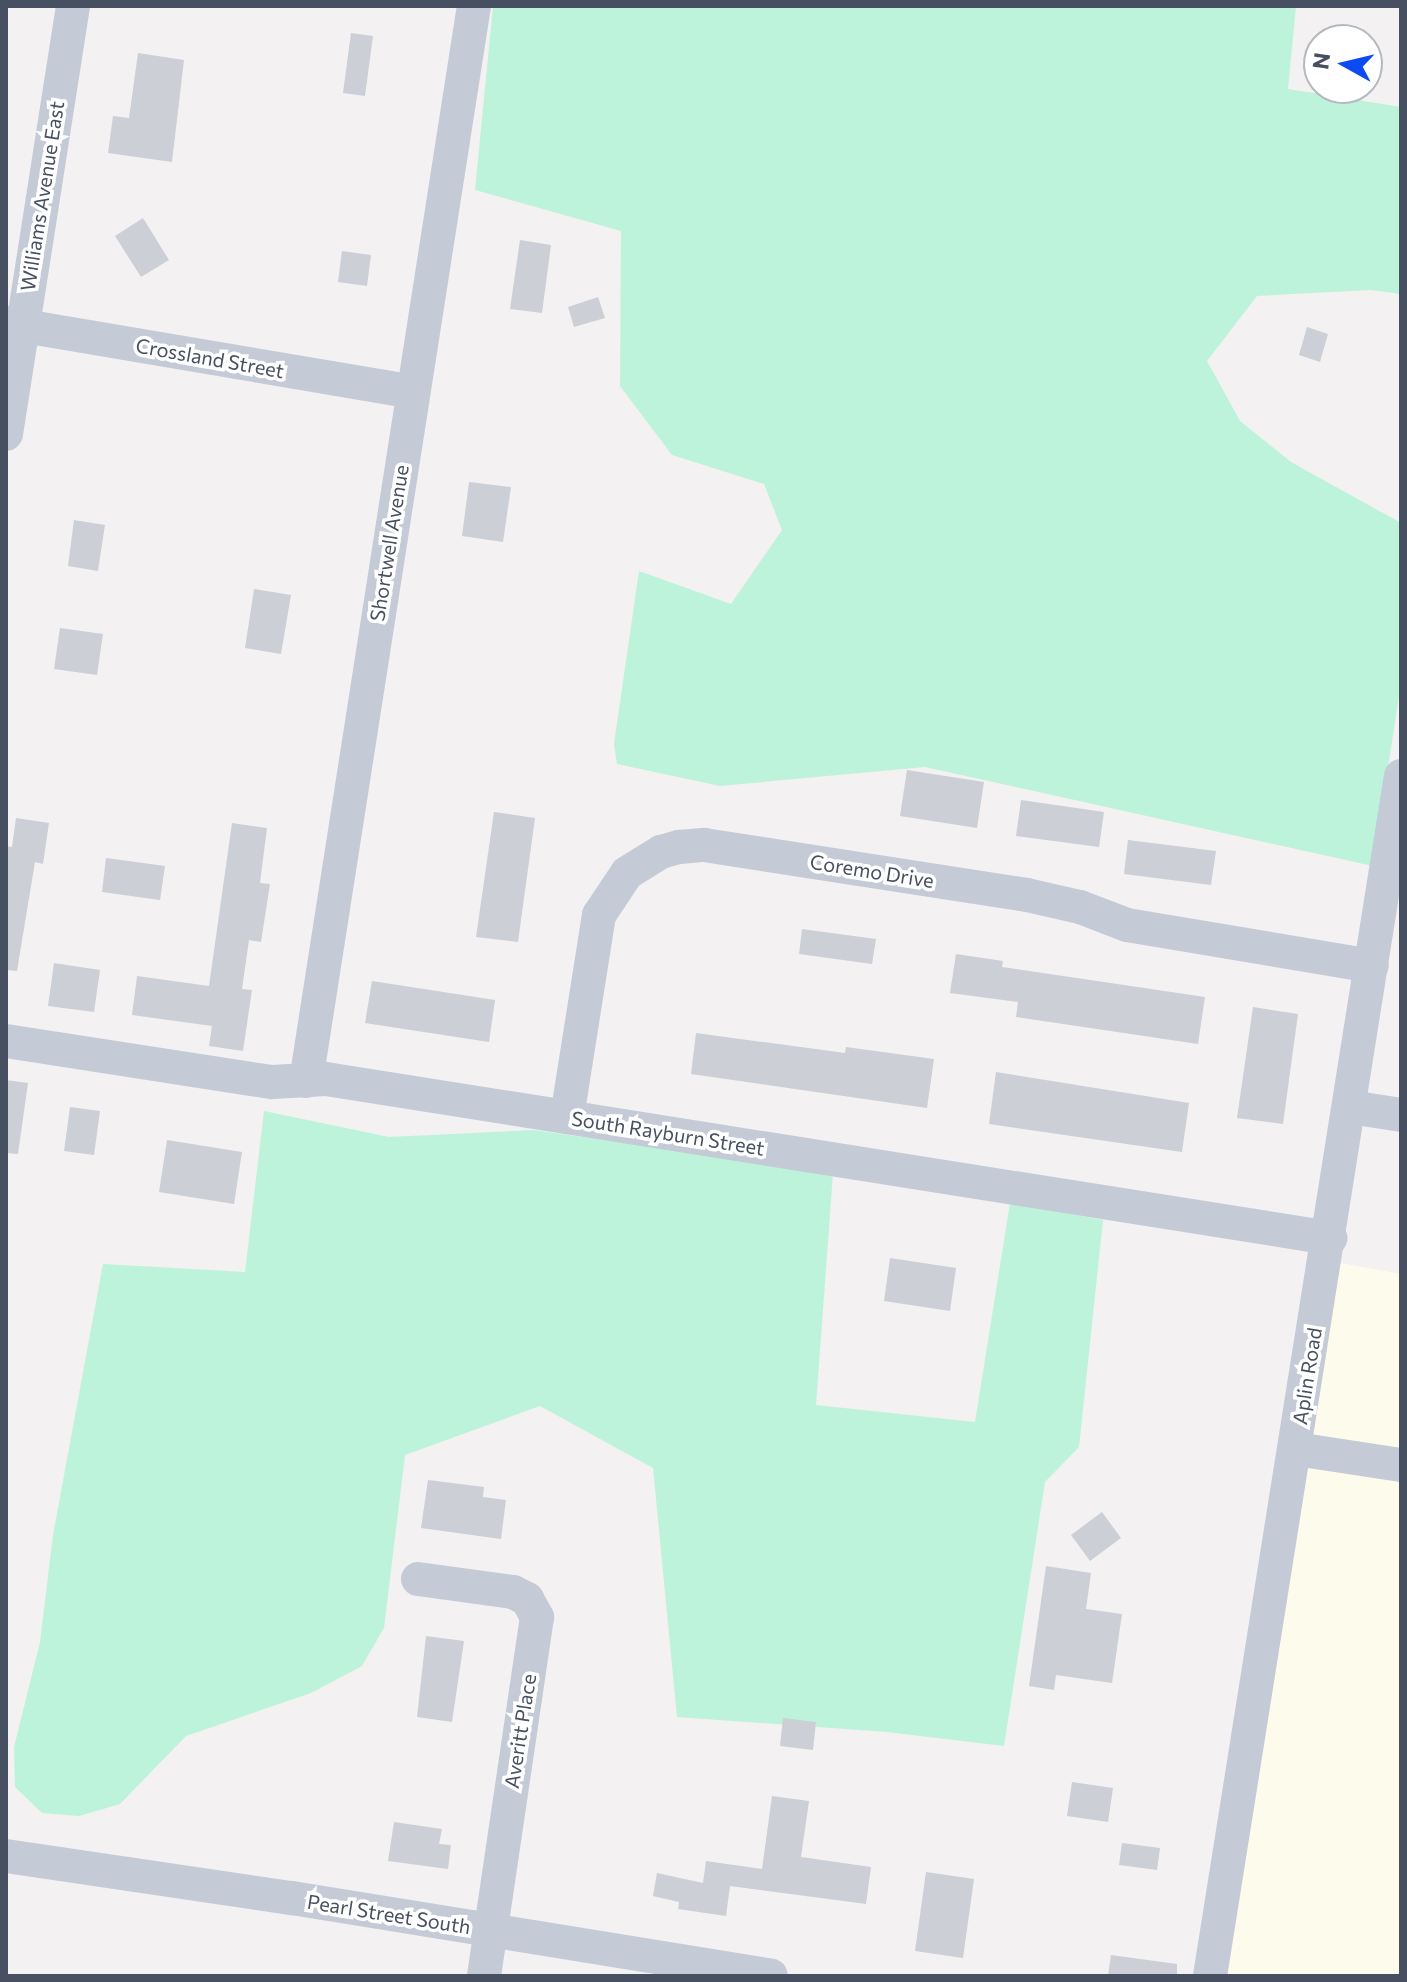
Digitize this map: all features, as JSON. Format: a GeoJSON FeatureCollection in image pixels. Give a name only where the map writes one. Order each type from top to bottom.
{"type":"FeatureCollection","features":[{"type":"Feature","properties":{"kind":"street","name":"Williams Avenue East"},"geometry":{"type":"LineString","coordinates":[[6,434],[13,324],[73,6]]}},
{"type":"Feature","properties":{"kind":"street","name":"Shortwell Avenue"},"geometry":{"type":"LineString","coordinates":[[306,1081],[474,6]]}},
{"type":"Feature","properties":{"kind":"street","name":"Crossland Street"},"geometry":{"type":"LineString","coordinates":[[13,324],[413,392]]}},
{"type":"Feature","properties":{"kind":"street","name":"Aplin Road"},"geometry":{"type":"LineString","coordinates":[[1210,1976],[1330,1238],[1401,776]]}},
{"type":"Feature","properties":{"kind":"street","name":"Coremo Drive"},"geometry":{"type":"LineString","coordinates":[[567,1117],[599,915],[627,873],[653,856],[679,847],[704,845],[1027,895],[1080,907],[1127,925],[1372,966]]}},
{"type":"Feature","properties":{"kind":"street","name":"South Rayburn Street"},"geometry":{"type":"LineString","coordinates":[[6,1041],[272,1082],[326,1079],[1330,1238]]}},
{"type":"Feature","properties":{"kind":"street"},"geometry":{"type":"LineString","coordinates":[[1350,1107],[1401,1115]]}},
{"type":"Feature","properties":{"kind":"street"},"geometry":{"type":"LineString","coordinates":[[1296,1449],[1401,1465]]}},
{"type":"Feature","properties":{"kind":"street","name":"Averitt Place"},"geometry":{"type":"LineString","coordinates":[[418,1579],[513,1592],[527,1599],[537,1617],[484,1976]]}},
{"type":"Feature","properties":{"kind":"street","name":"Pearl Street South"},"geometry":{"type":"LineString","coordinates":[[6,1856],[771,1976]]}},
{"type":"Feature","properties":{"kind":"shaded area"},"geometry":{"type":"Polygon","coordinates":[[[1340,1263],[1401,1274],[1401,1976],[1224,1976],[1340,1263]]]}},
{"type":"Feature","properties":{"kind":"green space"},"geometry":{"type":"Polygon","coordinates":[[[493,6],[1296,6],[1288,89],[1303,91],[1303,104],[1382,104],[1401,107],[1401,294],[1371,290],[1257,296],[1207,361],[1240,421],[1291,462],[1401,523],[1401,683],[1373,866],[925,767],[720,786],[617,764],[614,744],[639,571],[731,604],[782,530],[764,484],[672,455],[620,386],[621,231],[475,190],[493,6]]]}},
{"type":"Feature","properties":{"kind":"green space"},"geometry":{"type":"Polygon","coordinates":[[[264,1111],[389,1137],[534,1130],[833,1173],[816,1405],[975,1422],[1010,1203],[1103,1220],[1079,1447],[1045,1482],[1004,1746],[887,1732],[677,1717],[653,1468],[540,1406],[405,1455],[384,1628],[362,1666],[311,1693],[186,1736],[120,1804],[79,1816],[42,1813],[15,1787],[14,1747],[40,1642],[53,1535],[103,1264],[245,1272],[264,1111]]]}},
{"type":"Feature","properties":{"kind":"building"},"geometry":{"type":"Polygon","coordinates":[[[351,33],[373,36],[365,96],[343,93],[351,33]]]}},
{"type":"Feature","properties":{"kind":"building"},"geometry":{"type":"Polygon","coordinates":[[[138,53],[184,60],[172,162],[108,153],[113,116],[129,118],[138,53]]]}},
{"type":"Feature","properties":{"kind":"building"},"geometry":{"type":"Polygon","coordinates":[[[143,218],[169,260],[141,277],[115,236],[143,218]]]}},
{"type":"Feature","properties":{"kind":"building"},"geometry":{"type":"Polygon","coordinates":[[[520,240],[551,245],[542,313],[510,309],[520,240]]]}},
{"type":"Feature","properties":{"kind":"building"},"geometry":{"type":"Polygon","coordinates":[[[342,251],[371,255],[367,286],[338,282],[342,251]]]}},
{"type":"Feature","properties":{"kind":"building"},"geometry":{"type":"Polygon","coordinates":[[[598,297],[605,318],[574,327],[568,307],[598,297]]]}},
{"type":"Feature","properties":{"kind":"building"},"geometry":{"type":"Polygon","coordinates":[[[1307,327],[1328,334],[1320,362],[1299,355],[1307,327]]]}},
{"type":"Feature","properties":{"kind":"building"},"geometry":{"type":"Polygon","coordinates":[[[469,482],[511,487],[503,542],[462,536],[469,482]]]}},
{"type":"Feature","properties":{"kind":"building"},"geometry":{"type":"Polygon","coordinates":[[[74,520],[105,525],[98,571],[68,566],[74,520]]]}},
{"type":"Feature","properties":{"kind":"building"},"geometry":{"type":"Polygon","coordinates":[[[254,589],[291,595],[281,654],[245,648],[254,589]]]}},
{"type":"Feature","properties":{"kind":"building"},"geometry":{"type":"Polygon","coordinates":[[[60,628],[103,634],[97,675],[54,669],[60,628]]]}},
{"type":"Feature","properties":{"kind":"building"},"geometry":{"type":"Polygon","coordinates":[[[907,770],[984,782],[977,828],[900,816],[907,770]]]}},
{"type":"Feature","properties":{"kind":"building"},"geometry":{"type":"Polygon","coordinates":[[[1021,800],[1104,812],[1099,847],[1016,836],[1021,800]]]}},
{"type":"Feature","properties":{"kind":"building"},"geometry":{"type":"Polygon","coordinates":[[[494,812],[535,818],[518,942],[476,937],[494,812]]]}},
{"type":"Feature","properties":{"kind":"building"},"geometry":{"type":"Polygon","coordinates":[[[16,818],[49,823],[43,864],[35,862],[17,971],[6,970],[6,846],[12,847],[16,818]]]}},
{"type":"Feature","properties":{"kind":"building"},"geometry":{"type":"Polygon","coordinates":[[[232,823],[267,828],[260,883],[270,884],[261,942],[249,940],[242,989],[252,990],[243,1051],[209,1046],[212,1026],[132,1015],[137,976],[209,986],[232,823]]]}},
{"type":"Feature","properties":{"kind":"building"},"geometry":{"type":"Polygon","coordinates":[[[1128,840],[1216,851],[1211,885],[1124,874],[1128,840]]]}},
{"type":"Feature","properties":{"kind":"building"},"geometry":{"type":"Polygon","coordinates":[[[106,858],[165,866],[160,900],[102,892],[106,858]]]}},
{"type":"Feature","properties":{"kind":"building"},"geometry":{"type":"Polygon","coordinates":[[[802,929],[876,939],[872,964],[799,954],[802,929]]]}},
{"type":"Feature","properties":{"kind":"building"},"geometry":{"type":"Polygon","coordinates":[[[956,954],[1003,961],[1002,967],[1205,997],[1198,1044],[1016,1017],[1018,1002],[950,993],[956,954]]]}},
{"type":"Feature","properties":{"kind":"building"},"geometry":{"type":"Polygon","coordinates":[[[54,963],[100,970],[94,1012],[48,1006],[54,963]]]}},
{"type":"Feature","properties":{"kind":"building"},"geometry":{"type":"Polygon","coordinates":[[[372,981],[495,1000],[489,1042],[365,1023],[372,981]]]}},
{"type":"Feature","properties":{"kind":"building"},"geometry":{"type":"Polygon","coordinates":[[[1253,1007],[1298,1014],[1283,1124],[1237,1118],[1253,1007]]]}},
{"type":"Feature","properties":{"kind":"building"},"geometry":{"type":"Polygon","coordinates":[[[696,1033],[845,1053],[846,1047],[934,1059],[927,1108],[691,1074],[696,1033]]]}},
{"type":"Feature","properties":{"kind":"building"},"geometry":{"type":"Polygon","coordinates":[[[996,1072],[1189,1103],[1182,1152],[989,1124],[996,1072]]]}},
{"type":"Feature","properties":{"kind":"building"},"geometry":{"type":"Polygon","coordinates":[[[6,1080],[28,1083],[18,1154],[6,1153],[6,1080]]]}},
{"type":"Feature","properties":{"kind":"building"},"geometry":{"type":"Polygon","coordinates":[[[70,1107],[100,1111],[94,1155],[64,1151],[70,1107]]]}},
{"type":"Feature","properties":{"kind":"building"},"geometry":{"type":"Polygon","coordinates":[[[167,1140],[242,1152],[234,1204],[159,1192],[167,1140]]]}},
{"type":"Feature","properties":{"kind":"building"},"geometry":{"type":"Polygon","coordinates":[[[890,1258],[956,1268],[950,1311],[884,1301],[890,1258]]]}},
{"type":"Feature","properties":{"kind":"building"},"geometry":{"type":"Polygon","coordinates":[[[428,1480],[484,1487],[483,1497],[506,1500],[501,1539],[421,1528],[428,1480]]]}},
{"type":"Feature","properties":{"kind":"building"},"geometry":{"type":"Polygon","coordinates":[[[1102,1512],[1121,1538],[1090,1561],[1071,1535],[1102,1512]]]}},
{"type":"Feature","properties":{"kind":"building"},"geometry":{"type":"Polygon","coordinates":[[[1046,1566],[1091,1573],[1086,1609],[1122,1614],[1112,1683],[1056,1675],[1054,1690],[1029,1686],[1046,1566]]]}},
{"type":"Feature","properties":{"kind":"building"},"geometry":{"type":"Polygon","coordinates":[[[426,1636],[464,1641],[452,1722],[417,1717],[426,1636]]]}},
{"type":"Feature","properties":{"kind":"building"},"geometry":{"type":"Polygon","coordinates":[[[783,1718],[816,1722],[813,1750],[780,1746],[783,1718]]]}},
{"type":"Feature","properties":{"kind":"building"},"geometry":{"type":"Polygon","coordinates":[[[1072,1782],[1113,1788],[1108,1822],[1067,1816],[1072,1782]]]}},
{"type":"Feature","properties":{"kind":"building"},"geometry":{"type":"Polygon","coordinates":[[[772,1796],[809,1801],[801,1857],[871,1867],[866,1904],[730,1886],[726,1916],[678,1909],[679,1902],[653,1896],[657,1873],[703,1883],[706,1861],[762,1869],[772,1796]]]}},
{"type":"Feature","properties":{"kind":"building"},"geometry":{"type":"Polygon","coordinates":[[[394,1822],[442,1829],[439,1844],[451,1845],[448,1869],[388,1861],[394,1822]]]}},
{"type":"Feature","properties":{"kind":"building"},"geometry":{"type":"Polygon","coordinates":[[[1122,1843],[1160,1848],[1157,1870],[1119,1865],[1122,1843]]]}},
{"type":"Feature","properties":{"kind":"building"},"geometry":{"type":"Polygon","coordinates":[[[926,1872],[974,1879],[963,1958],[915,1951],[926,1872]]]}},
{"type":"Feature","properties":{"kind":"building"},"geometry":{"type":"Polygon","coordinates":[[[1111,1955],[1177,1964],[1177,1976],[1108,1976],[1111,1955]]]}}]}
